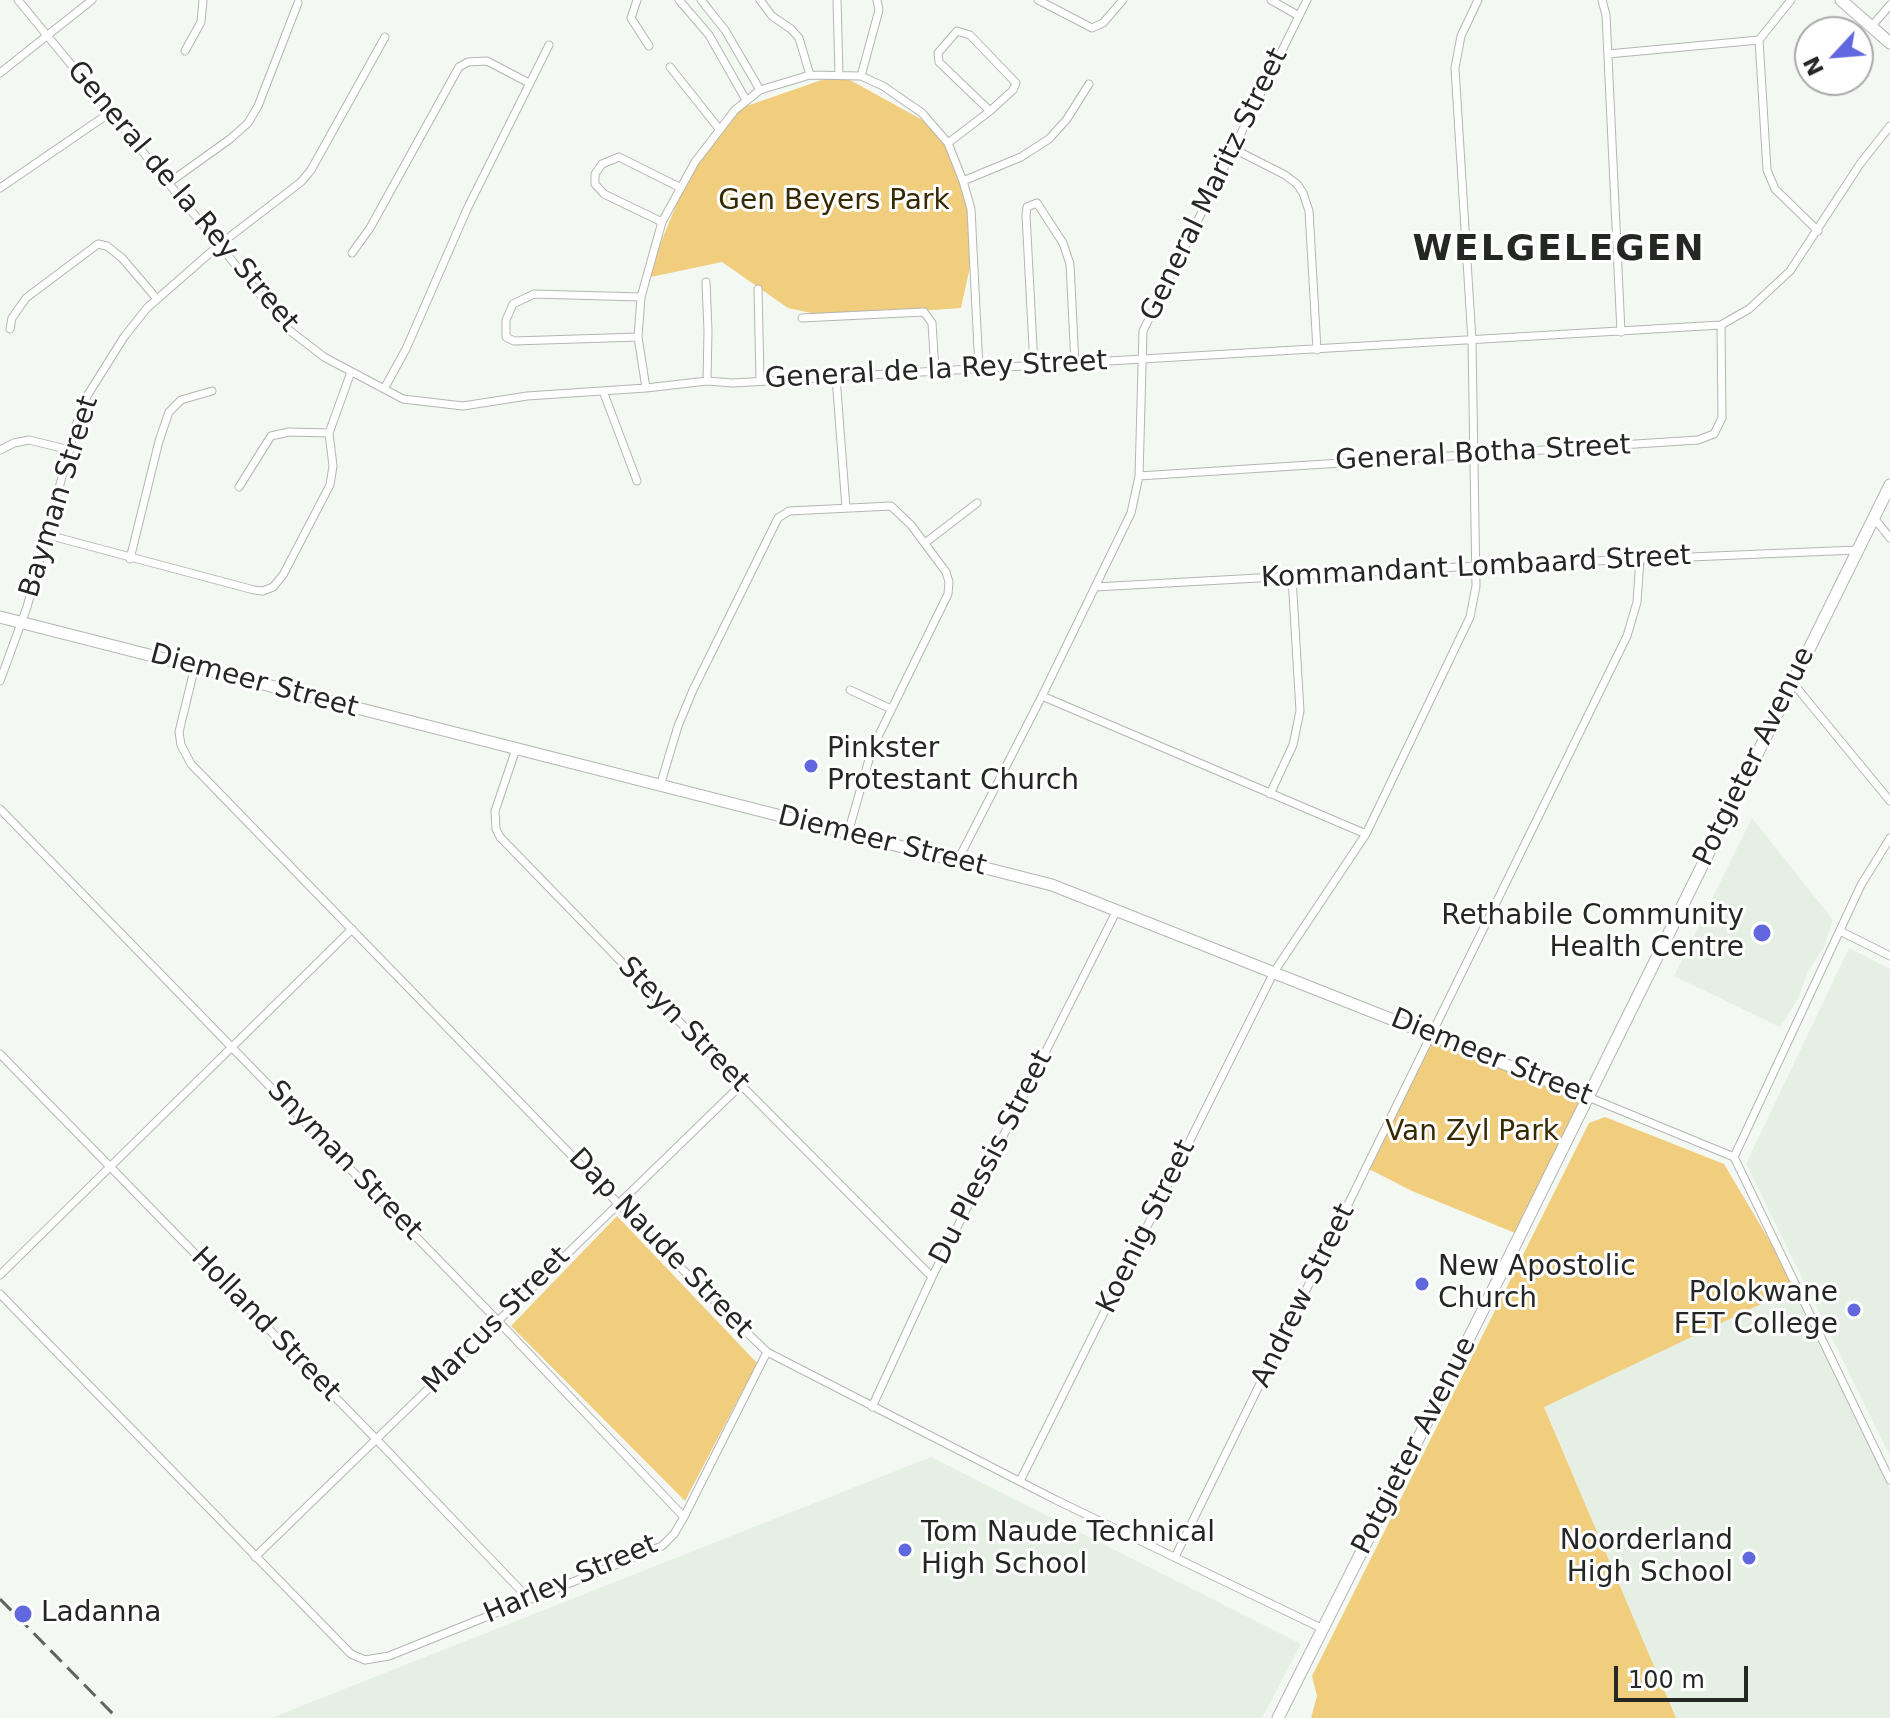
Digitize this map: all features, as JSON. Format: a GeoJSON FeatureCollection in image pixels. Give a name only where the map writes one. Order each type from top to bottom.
{"type":"FeatureCollection","features":[{"type":"Feature","properties":{"kind":"street","name":"General de la Rey Street"},"geometry":{"type":"LineString","coordinates":[[18,0],[289,330],[324,357],[403,399],[463,406],[527,396],[707,381],[733,383],[1721,325],[1749,309],[1790,271],[1860,164],[1890,126]]}},
{"type":"Feature","properties":{"kind":"street"},"geometry":{"type":"LineString","coordinates":[[0,73],[92,0]]}},
{"type":"Feature","properties":{"kind":"street"},"geometry":{"type":"LineString","coordinates":[[185,51],[201,22],[203,0]]}},
{"type":"Feature","properties":{"kind":"street"},"geometry":{"type":"LineString","coordinates":[[637,0],[631,18],[649,46]]}},
{"type":"Feature","properties":{"kind":"street"},"geometry":{"type":"LineString","coordinates":[[679,0],[709,35],[746,100]]}},
{"type":"Feature","properties":{"kind":"street"},"geometry":{"type":"LineString","coordinates":[[701,0],[725,30],[760,90]]}},
{"type":"Feature","properties":{"kind":"street"},"geometry":{"type":"LineString","coordinates":[[760,0],[775,19],[795,33],[803,48],[810,75]]}},
{"type":"Feature","properties":{"kind":"street"},"geometry":{"type":"LineString","coordinates":[[837,0],[839,74]]}},
{"type":"Feature","properties":{"kind":"street"},"geometry":{"type":"LineString","coordinates":[[861,76],[879,10],[877,0]]}},
{"type":"Feature","properties":{"kind":"street"},"geometry":{"type":"LineString","coordinates":[[1038,0],[1050,3],[1092,28],[1103,23],[1123,0]]}},
{"type":"Feature","properties":{"kind":"street"},"geometry":{"type":"LineString","coordinates":[[1271,0],[1299,16]]}},
{"type":"Feature","properties":{"kind":"street","name":"General Maritz Street"},"geometry":{"type":"LineString","coordinates":[[958,860],[1131,513],[1139,476],[1141,360],[1146,323],[1307,0]]}},
{"type":"Feature","properties":{"kind":"street"},"geometry":{"type":"LineString","coordinates":[[1602,0],[1606,15],[1621,332]]}},
{"type":"Feature","properties":{"kind":"street"},"geometry":{"type":"LineString","coordinates":[[1791,0],[1759,40],[1768,177],[1778,193],[1818,231]]}},
{"type":"Feature","properties":{"kind":"street"},"geometry":{"type":"LineString","coordinates":[[1841,0],[1859,16]]}},
{"type":"Feature","properties":{"kind":"street","name":"Koenig Street"},"geometry":{"type":"LineString","coordinates":[[1020,1481],[1274,972],[1366,834],[1464,633],[1474,602],[1472,341],[1455,68],[1461,36],[1475,1]]}},
{"type":"Feature","properties":{"kind":"street"},"geometry":{"type":"LineString","coordinates":[[170,182],[248,123],[258,106],[298,3]]}},
{"type":"Feature","properties":{"kind":"street"},"geometry":{"type":"LineString","coordinates":[[1874,24],[1890,5]]}},
{"type":"Feature","properties":{"kind":"street"},"geometry":{"type":"LineString","coordinates":[[1874,30],[1890,43]]}},
{"type":"Feature","properties":{"kind":"street"},"geometry":{"type":"LineString","coordinates":[[948,143],[990,111],[1013,90],[1016,81],[970,35],[957,31],[938,53],[939,62],[990,111]]}},
{"type":"Feature","properties":{"kind":"street","name":"Bayman Street"},"geometry":{"type":"LineString","coordinates":[[0,681],[22,623],[81,408],[87,396],[135,321],[219,245],[286,195],[311,170],[385,37]]}},
{"type":"Feature","properties":{"kind":"street"},"geometry":{"type":"LineString","coordinates":[[1608,54],[1759,40]]}},
{"type":"Feature","properties":{"kind":"street"},"geometry":{"type":"LineString","coordinates":[[384,389],[406,349],[468,207],[549,45]]}},
{"type":"Feature","properties":{"kind":"street"},"geometry":{"type":"LineString","coordinates":[[352,253],[370,228],[459,67],[468,62],[487,61],[529,83]]}},
{"type":"Feature","properties":{"kind":"street"},"geometry":{"type":"LineString","coordinates":[[670,67],[720,130]]}},
{"type":"Feature","properties":{"kind":"street"},"geometry":{"type":"LineString","coordinates":[[646,388],[638,337],[641,297],[662,222],[695,162],[746,100],[760,90],[810,75],[861,76],[909,101],[948,143],[971,209],[979,369]]}},
{"type":"Feature","properties":{"kind":"street"},"geometry":{"type":"LineString","coordinates":[[963,181],[1021,157],[1049,139],[1067,119],[1089,84]]}},
{"type":"Feature","properties":{"kind":"street"},"geometry":{"type":"LineString","coordinates":[[0,188],[111,112]]}},
{"type":"Feature","properties":{"kind":"street"},"geometry":{"type":"LineString","coordinates":[[1234,149],[1285,175],[1303,193],[1309,211],[1317,350]]}},
{"type":"Feature","properties":{"kind":"street"},"geometry":{"type":"LineString","coordinates":[[662,222],[604,194],[595,184],[595,174],[602,164],[619,157],[681,188]]}},
{"type":"Feature","properties":{"kind":"street"},"geometry":{"type":"LineString","coordinates":[[1034,366],[1026,210],[1037,203],[1058,234],[1070,264],[1075,364]]}},
{"type":"Feature","properties":{"kind":"street"},"geometry":{"type":"LineString","coordinates":[[10,329],[12,318],[26,298],[98,244],[107,246],[122,258],[157,299]]}},
{"type":"Feature","properties":{"kind":"street"},"geometry":{"type":"LineString","coordinates":[[706,282],[707,381]]}},
{"type":"Feature","properties":{"kind":"street"},"geometry":{"type":"LineString","coordinates":[[758,289],[760,380]]}},
{"type":"Feature","properties":{"kind":"street"},"geometry":{"type":"LineString","coordinates":[[638,337],[514,341],[506,337],[506,320],[513,304],[534,294],[641,297]]}},
{"type":"Feature","properties":{"kind":"street"},"geometry":{"type":"LineString","coordinates":[[802,318],[924,312],[932,323],[935,371]]}},
{"type":"Feature","properties":{"kind":"street","name":"General Botha Street"},"geometry":{"type":"LineString","coordinates":[[1139,476],[1689,442],[1714,434],[1722,418],[1721,325]]}},
{"type":"Feature","properties":{"kind":"street"},"geometry":{"type":"LineString","coordinates":[[48,535],[258,591],[273,587],[283,575],[330,485],[333,466],[329,433],[351,372]]}},
{"type":"Feature","properties":{"kind":"street"},"geometry":{"type":"LineString","coordinates":[[836,377],[846,508]]}},
{"type":"Feature","properties":{"kind":"street"},"geometry":{"type":"LineString","coordinates":[[130,559],[169,412],[181,400],[212,391]]}},
{"type":"Feature","properties":{"kind":"street"},"geometry":{"type":"LineString","coordinates":[[603,391],[637,481]]}},
{"type":"Feature","properties":{"kind":"street"},"geometry":{"type":"LineString","coordinates":[[239,487],[271,436],[289,432],[329,433]]}},
{"type":"Feature","properties":{"kind":"street"},"geometry":{"type":"LineString","coordinates":[[0,450],[29,440],[70,450]]}},
{"type":"Feature","properties":{"kind":"street","name":"Potgieter Avenue"},"geometry":{"type":"LineString","coordinates":[[1278,1718],[1890,485]]}},
{"type":"Feature","properties":{"kind":"street"},"geometry":{"type":"LineString","coordinates":[[925,543],[977,503]]}},
{"type":"Feature","properties":{"kind":"street"},"geometry":{"type":"LineString","coordinates":[[660,786],[678,726],[693,690],[775,523],[789,511],[891,506],[911,525],[946,572],[948,594],[869,755],[848,833]]}},
{"type":"Feature","properties":{"kind":"street"},"geometry":{"type":"LineString","coordinates":[[1873,518],[1890,538]]}},
{"type":"Feature","properties":{"kind":"street","name":"Kommandant Lombaard Street"},"geometry":{"type":"LineString","coordinates":[[1095,587],[1476,566],[1857,550]]}},
{"type":"Feature","properties":{"kind":"street","name":"Andrew Street"},"geometry":{"type":"LineString","coordinates":[[1175,1557],[1627,636],[1637,602],[1640,559]]}},
{"type":"Feature","properties":{"kind":"street"},"geometry":{"type":"LineString","coordinates":[[1270,794],[1293,745],[1300,711],[1292,577]]}},
{"type":"Feature","properties":{"kind":"street","name":"Diemeer Street"},"geometry":{"type":"LineString","coordinates":[[0,617],[439,723],[516,749],[1065,889],[1734,1157]]}},
{"type":"Feature","properties":{"kind":"street","name":"Dap Naude Street"},"geometry":{"type":"LineString","coordinates":[[195,666],[179,732],[185,753],[218,793],[679,1266],[767,1352],[1020,1481],[1323,1629]]}},
{"type":"Feature","properties":{"kind":"street"},"geometry":{"type":"LineString","coordinates":[[1792,681],[1890,801]]}},
{"type":"Feature","properties":{"kind":"street"},"geometry":{"type":"LineString","coordinates":[[850,690],[891,709]]}},
{"type":"Feature","properties":{"kind":"street"},"geometry":{"type":"LineString","coordinates":[[1042,696],[1366,834]]}},
{"type":"Feature","properties":{"kind":"street","name":"Steyn Street"},"geometry":{"type":"LineString","coordinates":[[516,749],[495,811],[496,829],[500,837],[932,1277]]}},
{"type":"Feature","properties":{"kind":"street","name":"Snyman Street"},"geometry":{"type":"LineString","coordinates":[[0,809],[684,1517]]}},
{"type":"Feature","properties":{"kind":"street"},"geometry":{"type":"LineString","coordinates":[[1890,838],[1861,885],[1734,1157],[1890,1480]]}},
{"type":"Feature","properties":{"kind":"street","name":"Du Plessis Street"},"geometry":{"type":"LineString","coordinates":[[872,1407],[932,1277],[1116,912]]}},
{"type":"Feature","properties":{"kind":"street"},"geometry":{"type":"LineString","coordinates":[[0,1275],[352,929]]}},
{"type":"Feature","properties":{"kind":"street"},"geometry":{"type":"LineString","coordinates":[[1840,931],[1890,956]]}},
{"type":"Feature","properties":{"kind":"street","name":"Holland Street"},"geometry":{"type":"LineString","coordinates":[[0,1054],[528,1598]]}},
{"type":"Feature","properties":{"kind":"street","name":"Marcus Street"},"geometry":{"type":"LineString","coordinates":[[255,1557],[741,1085]]}},
{"type":"Feature","properties":{"kind":"street"},"geometry":{"type":"LineString","coordinates":[[0,1294],[255,1557]]}},
{"type":"Feature","properties":{"kind":"street","name":"Harley Street"},"geometry":{"type":"LineString","coordinates":[[255,1557],[351,1654],[365,1660],[389,1656],[528,1598],[656,1551],[674,1534],[684,1517],[767,1352]]}},
{"type":"Feature","properties":{"kind":"shaded area","name":"Rethabile Community Health Centre"},"geometry":{"type":"Polygon","coordinates":[[[1752,818],[1833,920],[1824,947],[1808,971],[1798,999],[1780,1027],[1674,976],[1752,818]]]}},
{"type":"Feature","properties":{"kind":"shaded area","name":"Polokwane FET College"},"geometry":{"type":"Polygon","coordinates":[[[1849,948],[1890,969],[1890,1456],[1746,1164],[1849,948]]]}},
{"type":"Feature","properties":{"kind":"shaded area","name":"Noorderland High School"},"geometry":{"type":"Polygon","coordinates":[[[1797,1287],[1890,1489],[1890,1718],[1676,1718],[1544,1406],[1797,1287]]]}},
{"type":"Feature","properties":{"kind":"shaded area","name":"Tom Naude Technical High School"},"geometry":{"type":"Polygon","coordinates":[[[931,1457],[1301,1644],[1262,1718],[271,1718],[931,1457]]]}},
{"type":"Feature","properties":{"kind":"green space","name":"Gen Beyers Park"},"geometry":{"type":"Polygon","coordinates":[[[839,74],[937,128],[968,194],[973,253],[961,308],[829,317],[788,308],[722,262],[646,278],[690,172],[735,110],[839,74]]]}},
{"type":"Feature","properties":{"kind":"green space","name":"Van Zyl Park"},"geometry":{"type":"Polygon","coordinates":[[[1433,1034],[1588,1097],[1520,1235],[1412,1191],[1367,1168],[1433,1034]]]}},
{"type":"Feature","properties":{"kind":"green space"},"geometry":{"type":"Polygon","coordinates":[[[1605,1117],[1724,1164],[1797,1287],[1544,1407],[1676,1718],[1311,1718],[1317,1696],[1312,1676],[1589,1123],[1605,1117]]]}},
{"type":"Feature","properties":{"kind":"green space"},"geometry":{"type":"Polygon","coordinates":[[[617,1216],[757,1363],[685,1501],[511,1326],[617,1216]]]}},
{"type":"Feature","properties":{"kind":"railway"},"geometry":{"type":"LineString","coordinates":[[0,1599],[117,1718]]}},
{"type":"Feature","properties":{"kind":"place","name":"Pinkster Protestant Church"},"geometry":{"type":"Point","coordinates":[811,766]}},
{"type":"Feature","properties":{"kind":"place","name":"Rethabile Community Health Centre"},"geometry":{"type":"Point","coordinates":[1762,933]}},
{"type":"Feature","properties":{"kind":"place","name":"New Apostolic Church"},"geometry":{"type":"Point","coordinates":[1422,1284]}},
{"type":"Feature","properties":{"kind":"place","name":"Polokwane FET College"},"geometry":{"type":"Point","coordinates":[1854,1310]}},
{"type":"Feature","properties":{"kind":"place","name":"Tom Naude Technical High School"},"geometry":{"type":"Point","coordinates":[905,1550]}},
{"type":"Feature","properties":{"kind":"place","name":"Noorderland High School"},"geometry":{"type":"Point","coordinates":[1749,1558]}},
{"type":"Feature","properties":{"kind":"place","name":"Ladanna"},"geometry":{"type":"Point","coordinates":[23,1614]}},
{"type":"Feature","properties":{"kind":"district","name":"WELGELEGEN"},"geometry":{"type":"Point","coordinates":[1559,251]}}]}
